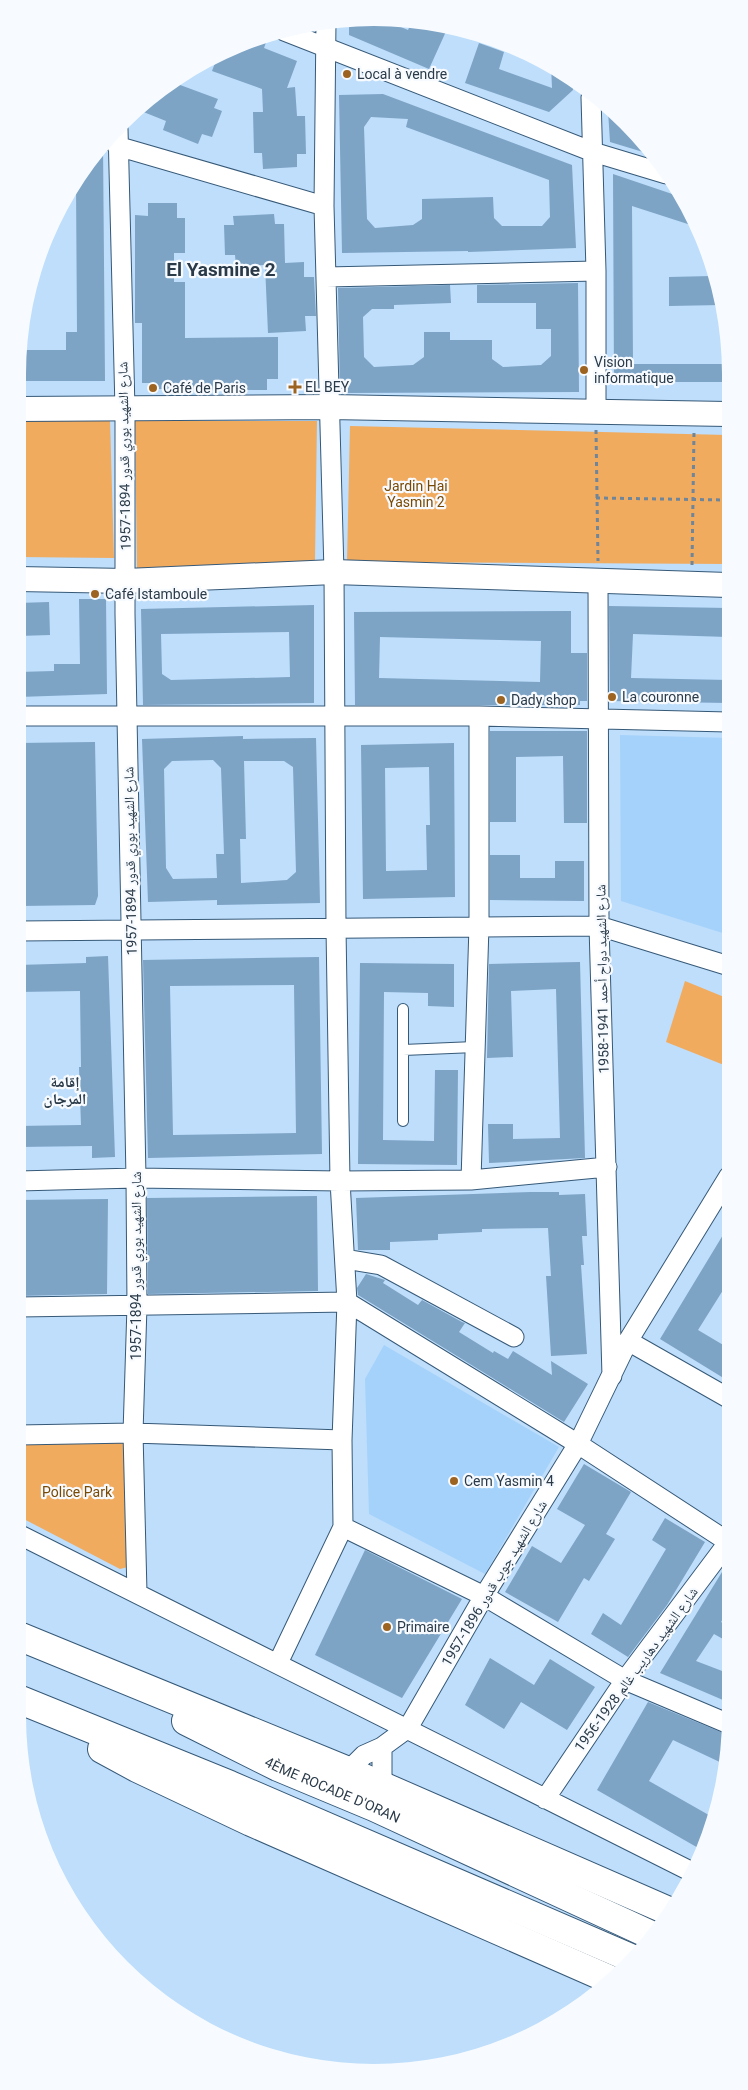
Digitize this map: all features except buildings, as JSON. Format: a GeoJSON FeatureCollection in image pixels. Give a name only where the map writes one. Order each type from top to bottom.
{"type":"FeatureCollection","features":[{"type":"Feature","properties":{"kind":"highway"},"geometry":{"type":"LineString","coordinates":[[26,1639],[348,1770],[663,1909]]}},
{"type":"Feature","properties":{"kind":"highway","name":"4ÈME ROCADE D'ORAN"},"geometry":{"type":"LineString","coordinates":[[26,1640],[110,1684],[278,1767],[374,1807],[646,1933]]}},
{"type":"Feature","properties":{"kind":"highway"},"geometry":{"type":"LineString","coordinates":[[26,1703],[230,1785],[625,1956]]}},
{"type":"Feature","properties":{"kind":"highway"},"geometry":{"type":"LineString","coordinates":[[26,1705],[137,1768],[251,1822],[603,1977]]}},
{"type":"Feature","properties":{"kind":"street"},"geometry":{"type":"LineString","coordinates":[[278,1663],[343,1528],[342,1440],[347,1302],[340,1182],[336,928],[334,572],[324,206],[326,29]]}},
{"type":"Feature","properties":{"kind":"street"},"geometry":{"type":"LineString","coordinates":[[296,35],[593,152],[656,171]]}},
{"type":"Feature","properties":{"kind":"street"},"geometry":{"type":"LineString","coordinates":[[591,103],[596,271],[596,412]]}},
{"type":"Feature","properties":{"kind":"street"},"geometry":{"type":"LineString","coordinates":[[120,138],[324,206]]}},
{"type":"Feature","properties":{"kind":"street","name":"شارع الشهيد بوري قدور 1894-1957"},"geometry":{"type":"LineString","coordinates":[[118,139],[125,409],[127,718],[136,1178],[137,1306],[134,1434],[137,1593]]}},
{"type":"Feature","properties":{"kind":"street"},"geometry":{"type":"LineString","coordinates":[[326,277],[596,271]]}},
{"type":"Feature","properties":{"kind":"street"},"geometry":{"type":"LineString","coordinates":[[26,410],[330,408],[722,414]]}},
{"type":"Feature","properties":{"kind":"street"},"geometry":{"type":"LineString","coordinates":[[26,579],[126,581],[334,572],[722,585]]}},
{"type":"Feature","properties":{"kind":"street","name":"شارع الشهيد دواح أحمد 1941-1958"},"geometry":{"type":"LineString","coordinates":[[598,581],[600,718],[599,926],[612,1376]]}},
{"type":"Feature","properties":{"kind":"street"},"geometry":{"type":"LineString","coordinates":[[26,716],[334,718],[479,716],[722,722]]}},
{"type":"Feature","properties":{"kind":"street"},"geometry":{"type":"LineString","coordinates":[[471,1180],[479,926],[479,716]]}},
{"type":"Feature","properties":{"kind":"street"},"geometry":{"type":"LineString","coordinates":[[26,931],[132,932],[479,926],[599,926],[722,964]]}},
{"type":"Feature","properties":{"kind":"street"},"geometry":{"type":"LineString","coordinates":[[26,1181],[136,1178],[340,1182],[471,1180],[607,1167]]}},
{"type":"Feature","properties":{"kind":"street","name":"شارع الشهيد جوب قدور 1896-1957"},"geometry":{"type":"LineString","coordinates":[[348,1770],[364,1755],[382,1747],[408,1728],[484,1596],[578,1444],[628,1341],[722,1187]]}},
{"type":"Feature","properties":{"kind":"street"},"geometry":{"type":"LineString","coordinates":[[345,1259],[382,1265],[514,1336]]}},
{"type":"Feature","properties":{"kind":"street"},"geometry":{"type":"LineString","coordinates":[[26,1307],[347,1302],[578,1444],[722,1537]]}},
{"type":"Feature","properties":{"kind":"street"},"geometry":{"type":"LineString","coordinates":[[628,1341],[722,1394]]}},
{"type":"Feature","properties":{"kind":"street"},"geometry":{"type":"LineString","coordinates":[[26,1435],[134,1434],[342,1440]]}},
{"type":"Feature","properties":{"kind":"street"},"geometry":{"type":"LineString","coordinates":[[343,1528],[484,1596],[625,1680],[722,1721]]}},
{"type":"Feature","properties":{"kind":"street"},"geometry":{"type":"LineString","coordinates":[[26,1538],[686,1869]]}},
{"type":"Feature","properties":{"kind":"street","name":"شارع الشهيد دهاريب غالم 1928-1956"},"geometry":{"type":"LineString","coordinates":[[545,1799],[625,1680],[722,1553]]}},
{"type":"Feature","properties":{"kind":"street"},"geometry":{"type":"LineString","coordinates":[[382,1747],[382,1786]]}},
{"type":"Feature","properties":{"kind":"lane"},"geometry":{"type":"LineString","coordinates":[[403,1008],[403,1121]]}},
{"type":"Feature","properties":{"kind":"lane"},"geometry":{"type":"LineString","coordinates":[[403,1050],[475,1047]]}},
{"type":"Feature","properties":{"kind":"path"},"geometry":{"type":"LineString","coordinates":[[596,412],[598,581]]}},
{"type":"Feature","properties":{"kind":"path"},"geometry":{"type":"LineString","coordinates":[[692,584],[694,413]]}},
{"type":"Feature","properties":{"kind":"path"},"geometry":{"type":"LineString","coordinates":[[596,498],[722,500]]}},
{"type":"Feature","properties":{"kind":"shaded area"},"geometry":{"type":"Polygon","coordinates":[[[620,735],[722,738],[722,933],[621,901],[620,735]]]}},
{"type":"Feature","properties":{"kind":"shaded area","name":"Cem Yasmin 4"},"geometry":{"type":"Polygon","coordinates":[[[384,1345],[559,1447],[485,1574],[369,1514],[365,1379],[384,1345]]]}},
{"type":"Feature","properties":{"kind":"green space"},"geometry":{"type":"Polygon","coordinates":[[[26,420],[110,420],[114,558],[26,557],[26,420]]]}},
{"type":"Feature","properties":{"kind":"green space"},"geometry":{"type":"Polygon","coordinates":[[[135,421],[317,421],[315,561],[137,570],[135,421]]]}},
{"type":"Feature","properties":{"kind":"green space","name":"Jardin Hai Yasmin 2"},"geometry":{"type":"Polygon","coordinates":[[[350,426],[722,435],[722,564],[347,562],[350,426]]]}},
{"type":"Feature","properties":{"kind":"green space"},"geometry":{"type":"Polygon","coordinates":[[[685,981],[722,996],[722,1064],[666,1042],[685,981]]]}},
{"type":"Feature","properties":{"kind":"green space","name":"Police Park"},"geometry":{"type":"Polygon","coordinates":[[[126,1440],[128,1567],[120,1569],[26,1520],[26,1445],[126,1440]]]}},
{"type":"Feature","properties":{"kind":"place","name":"Local à vendre"},"geometry":{"type":"Point","coordinates":[347,74]}},
{"type":"Feature","properties":{"kind":"place","name":"Vision informatique"},"geometry":{"type":"Point","coordinates":[584,370]}},
{"type":"Feature","properties":{"kind":"place","name":"EL BEY"},"geometry":{"type":"Point","coordinates":[295,387]}},
{"type":"Feature","properties":{"kind":"place","name":"Café de Paris"},"geometry":{"type":"Point","coordinates":[153,388]}},
{"type":"Feature","properties":{"kind":"place","name":"Café Istamboule"},"geometry":{"type":"Point","coordinates":[95,594]}},
{"type":"Feature","properties":{"kind":"place","name":"La couronne"},"geometry":{"type":"Point","coordinates":[612,697]}},
{"type":"Feature","properties":{"kind":"place","name":"Dady shop"},"geometry":{"type":"Point","coordinates":[501,700]}},
{"type":"Feature","properties":{"kind":"place","name":"Cem Yasmin 4"},"geometry":{"type":"Point","coordinates":[454,1481]}},
{"type":"Feature","properties":{"kind":"place","name":"Primaire"},"geometry":{"type":"Point","coordinates":[387,1627]}},
{"type":"Feature","properties":{"kind":"district","name":"El Yasmine 2"},"geometry":{"type":"Point","coordinates":[221,269]}},
{"type":"Feature","properties":{"kind":"district","name":"إقامة المرجان"},"geometry":{"type":"Point","coordinates":[65,1090]}}]}
